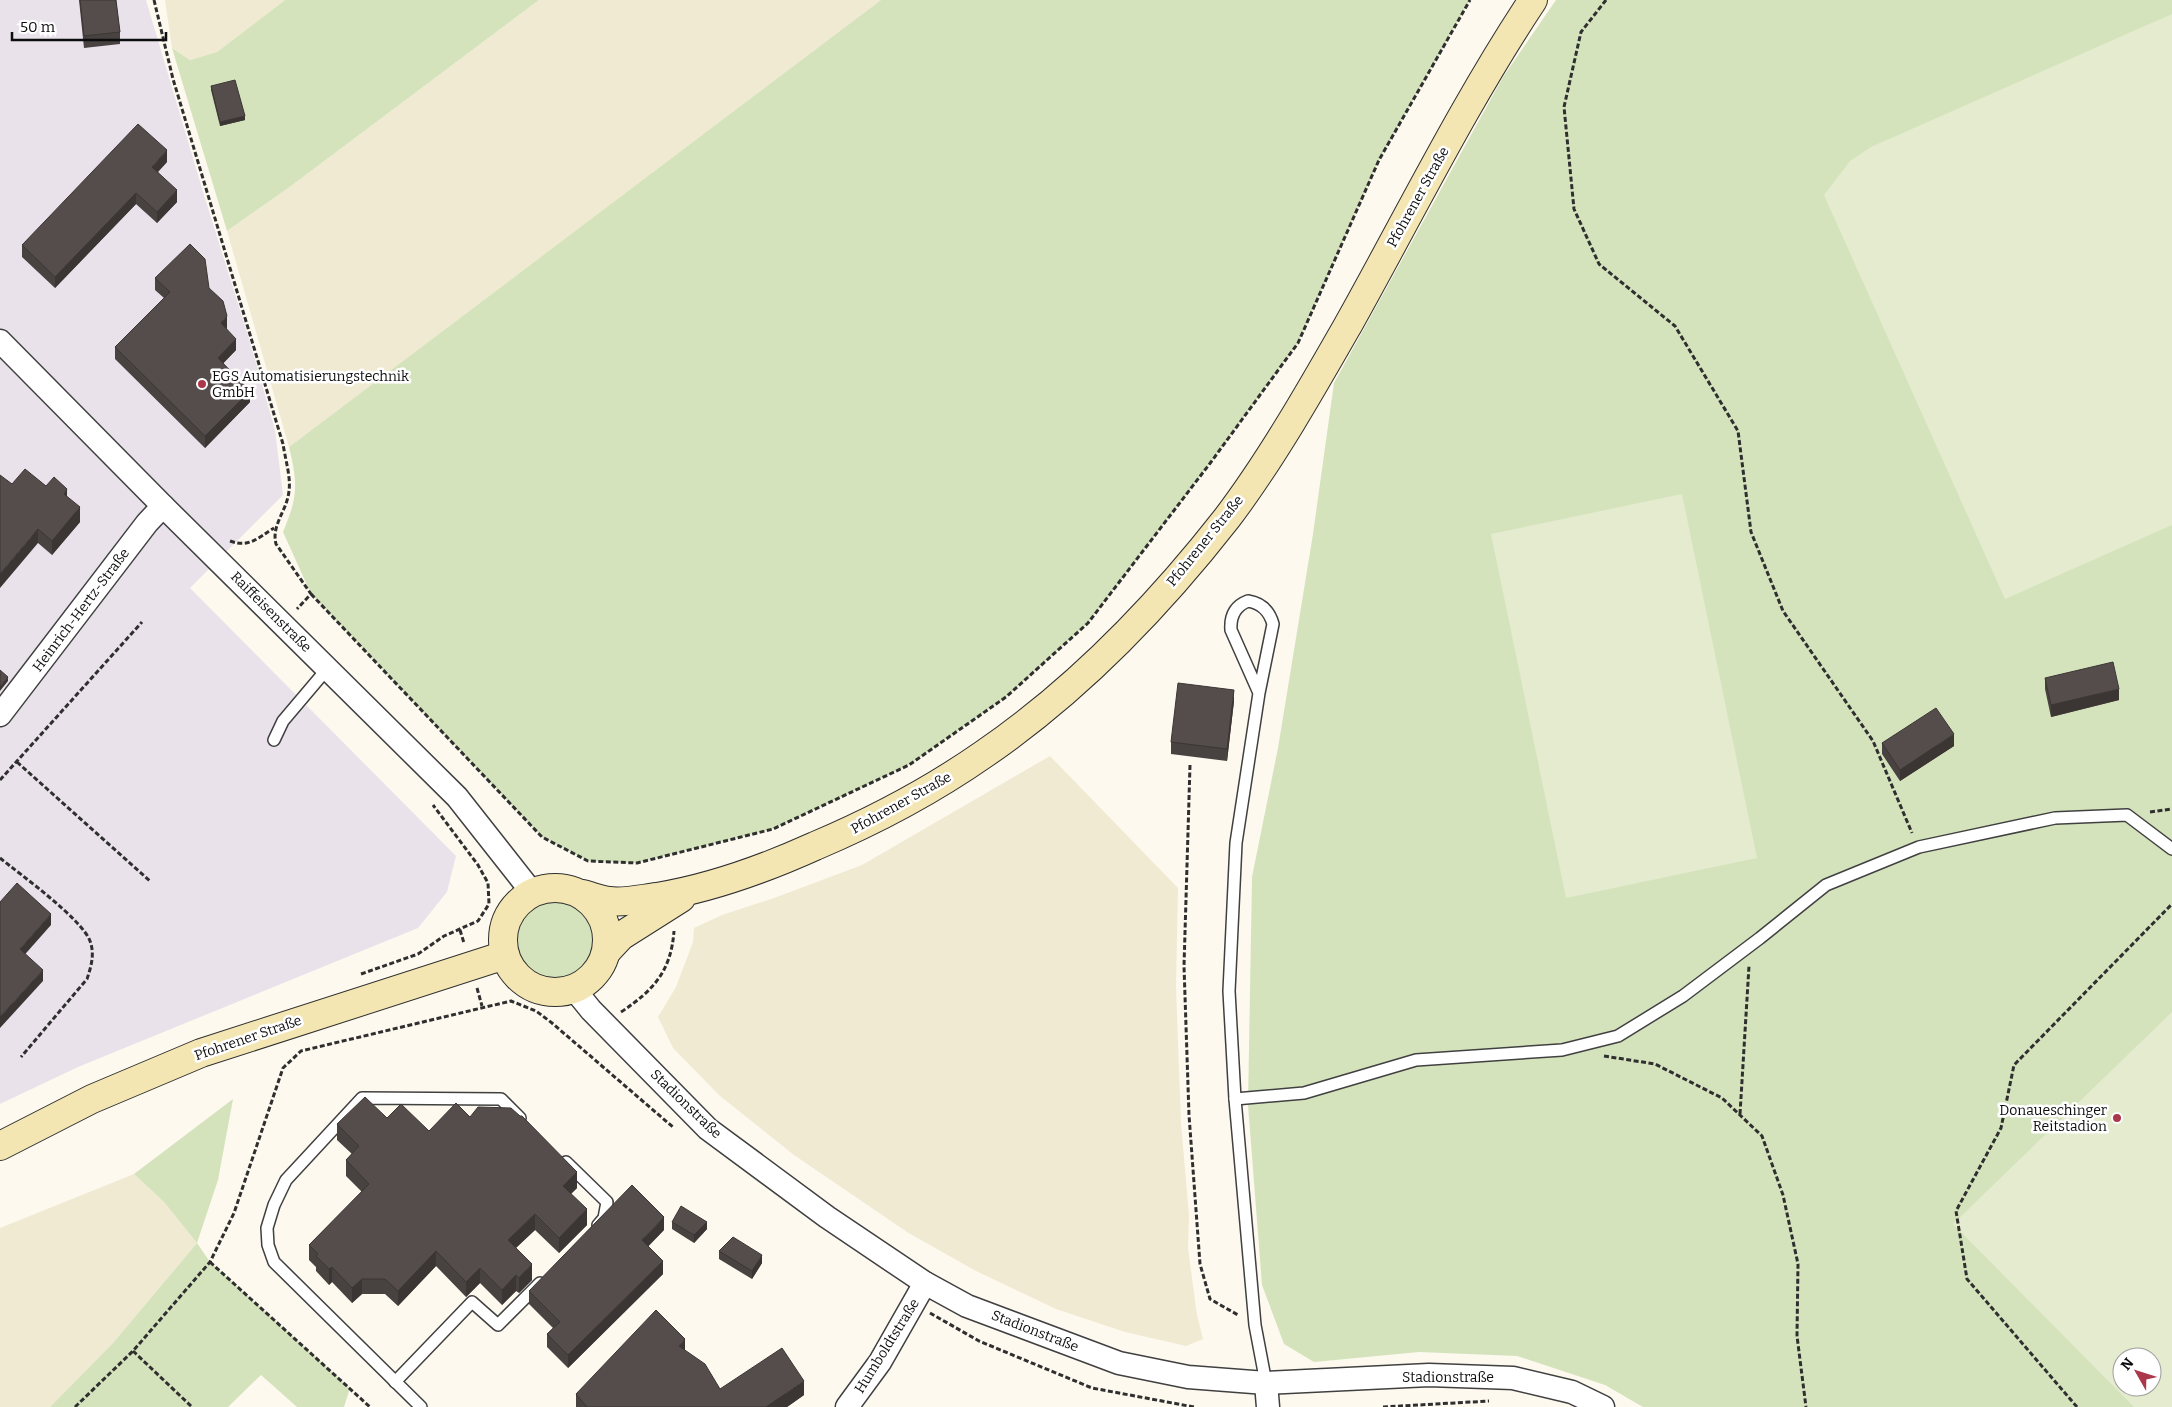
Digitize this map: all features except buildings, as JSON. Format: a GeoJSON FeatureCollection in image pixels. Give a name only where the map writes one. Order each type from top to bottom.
{"type":"FeatureCollection","features":[{"type":"Feature","properties":{"kind":"main road","name":"Pfohrener Straße"},"geometry":{"type":"LineString","coordinates":[[607,951],[621,936],[681,898],[802,852],[892,810],[986,753],[1074,681],[1156,601],[1229,515],[1292,420],[1348,324],[1476,91],[1534,0]]}},
{"type":"Feature","properties":{"kind":"main road"},"geometry":{"type":"LineString","coordinates":[[544,888],[564,888],[582,894],[595,904],[604,918],[608,934],[607,951],[600,967],[589,980],[574,989],[557,993],[540,991],[525,983],[512,970],[504,955],[503,938],[506,922],[514,907],[531,892],[544,888]]}},
{"type":"Feature","properties":{"kind":"main road","name":"Pfohrener Straße"},"geometry":{"type":"LineString","coordinates":[[582,894],[609,901],[681,898]]}},
{"type":"Feature","properties":{"kind":"main road","name":"Pfohrener Straße"},"geometry":{"type":"LineString","coordinates":[[0,1146],[92,1098],[201,1054],[504,955]]}},
{"type":"Feature","properties":{"kind":"street","name":"Raiffeisenstraße"},"geometry":{"type":"LineString","coordinates":[[0,341],[162,506],[284,624],[457,797],[531,892]]}},
{"type":"Feature","properties":{"kind":"street","name":"Heinrich-Hertz-Straße"},"geometry":{"type":"LineString","coordinates":[[0,715],[162,506]]}},
{"type":"Feature","properties":{"kind":"street","name":"Stadionstraße"},"geometry":{"type":"LineString","coordinates":[[574,989],[604,1023],[708,1129],[827,1217],[925,1284],[967,1306],[1119,1363],[1188,1378],[1266,1383],[1429,1375],[1513,1378],[1572,1392],[1603,1407]]}},
{"type":"Feature","properties":{"kind":"street","name":"Humboldtstraße"},"geometry":{"type":"LineString","coordinates":[[847,1407],[880,1362],[925,1284]]}},
{"type":"Feature","properties":{"kind":"street"},"geometry":{"type":"LineString","coordinates":[[1266,1383],[1268,1407]]}},
{"type":"Feature","properties":{"kind":"lane"},"geometry":{"type":"LineString","coordinates":[[1259,693],[1231,630],[1230,622],[1240,604],[1248,601],[1263,607],[1270,615],[1272,624],[1259,693],[1236,844],[1229,991],[1235,1099],[1256,1325],[1266,1383]]}},
{"type":"Feature","properties":{"kind":"lane"},"geometry":{"type":"LineString","coordinates":[[274,740],[283,721],[327,669]]}},
{"type":"Feature","properties":{"kind":"lane"},"geometry":{"type":"LineString","coordinates":[[1235,1099],[1304,1093],[1416,1060],[1562,1050],[1618,1036],[1683,996],[1826,885],[1919,847],[2055,818],[2127,815],[2172,849]]}},
{"type":"Feature","properties":{"kind":"lane"},"geometry":{"type":"LineString","coordinates":[[421,1407],[274,1262],[268,1245],[267,1228],[274,1205],[286,1180],[362,1098],[501,1099],[529,1126]]}},
{"type":"Feature","properties":{"kind":"lane"},"geometry":{"type":"LineString","coordinates":[[558,1154],[607,1202],[604,1218],[590,1232]]}},
{"type":"Feature","properties":{"kind":"lane"},"geometry":{"type":"LineString","coordinates":[[395,1382],[472,1302],[498,1325],[549,1274]]}},
{"type":"Feature","properties":{"kind":"path"},"geometry":{"type":"LineString","coordinates":[[154,0],[173,79],[283,444],[290,490],[283,513],[275,528],[276,544],[311,594],[542,837],[588,861],[637,863],[773,829],[909,764],[1006,697],[1088,623],[1211,462],[1298,343],[1379,160],[1470,0]]}},
{"type":"Feature","properties":{"kind":"path"},"geometry":{"type":"LineString","coordinates":[[1606,0],[1581,32],[1564,107],[1574,209],[1599,264],[1675,326],[1738,431],[1744,493],[1751,532],[1783,611],[1873,741],[1919,847]]}},
{"type":"Feature","properties":{"kind":"path"},"geometry":{"type":"LineString","coordinates":[[227,538],[231,542],[243,545],[254,541],[275,528]]}},
{"type":"Feature","properties":{"kind":"path"},"geometry":{"type":"LineString","coordinates":[[284,624],[311,594]]}},
{"type":"Feature","properties":{"kind":"path"},"geometry":{"type":"LineString","coordinates":[[0,780],[142,622]]}},
{"type":"Feature","properties":{"kind":"path"},"geometry":{"type":"LineString","coordinates":[[17,762],[150,881]]}},
{"type":"Feature","properties":{"kind":"path"},"geometry":{"type":"LineString","coordinates":[[1190,765],[1184,966],[1189,1115],[1200,1264],[1210,1298],[1256,1325]]}},
{"type":"Feature","properties":{"kind":"path"},"geometry":{"type":"LineString","coordinates":[[428,799],[478,865],[488,883],[489,904],[484,913],[478,921],[460,930]]}},
{"type":"Feature","properties":{"kind":"path"},"geometry":{"type":"LineString","coordinates":[[0,858],[79,924],[91,943],[93,954],[92,966],[87,979],[21,1057]]}},
{"type":"Feature","properties":{"kind":"path"},"geometry":{"type":"LineString","coordinates":[[604,1023],[646,994],[664,970],[672,951],[681,898]]}},
{"type":"Feature","properties":{"kind":"path"},"geometry":{"type":"LineString","coordinates":[[2077,1407],[1967,1279],[1956,1211],[2001,1128],[2014,1065],[2172,904]]}},
{"type":"Feature","properties":{"kind":"path"},"geometry":{"type":"LineString","coordinates":[[1740,1115],[1751,944]]}},
{"type":"Feature","properties":{"kind":"path"},"geometry":{"type":"LineString","coordinates":[[75,1407],[133,1350],[210,1262],[234,1213],[283,1068],[301,1052],[482,1006]]}},
{"type":"Feature","properties":{"kind":"path"},"geometry":{"type":"LineString","coordinates":[[1599,1056],[1655,1064],[1722,1098],[1762,1136],[1782,1196],[1798,1264],[1797,1336],[1806,1407]]}},
{"type":"Feature","properties":{"kind":"path"},"geometry":{"type":"LineString","coordinates":[[210,1262],[370,1407]]}},
{"type":"Feature","properties":{"kind":"path"},"geometry":{"type":"LineString","coordinates":[[914,1304],[979,1341],[1092,1388],[1194,1407]]}},
{"type":"Feature","properties":{"kind":"path"},"geometry":{"type":"LineString","coordinates":[[133,1350],[192,1407]]}},
{"type":"Feature","properties":{"kind":"path"},"geometry":{"type":"LineString","coordinates":[[1383,1407],[1494,1400]]}},
{"type":"Feature","properties":{"kind":"shaded area"},"geometry":{"type":"Polygon","coordinates":[[[0,0],[146,0],[275,430],[283,495],[190,588],[456,856],[447,892],[418,928],[78,1067],[0,1104],[0,0]]]}},
{"type":"Feature","properties":{"kind":"shaded area"},"geometry":{"type":"Polygon","coordinates":[[[165,0],[285,0],[217,52],[190,60],[172,48],[165,0]]]}},
{"type":"Feature","properties":{"kind":"shaded area"},"geometry":{"type":"Polygon","coordinates":[[[539,0],[881,0],[289,447],[227,231],[291,186],[539,0]]]}},
{"type":"Feature","properties":{"kind":"shaded area"},"geometry":{"type":"Polygon","coordinates":[[[1050,756],[1178,888],[1176,987],[1181,1123],[1189,1215],[1188,1248],[1197,1315],[1203,1339],[1186,1346],[1125,1332],[1056,1309],[976,1271],[907,1232],[794,1155],[720,1096],[673,1048],[658,1017],[676,987],[693,942],[694,928],[722,915],[862,865],[1050,756]]]}},
{"type":"Feature","properties":{"kind":"shaded area"},"geometry":{"type":"Polygon","coordinates":[[[134,1174],[164,1202],[197,1243],[113,1343],[50,1407],[0,1407],[0,1228],[134,1174]]]}},
{"type":"Feature","properties":{"kind":"green space"},"geometry":{"type":"Polygon","coordinates":[[[285,0],[539,0],[291,186],[227,231],[172,48],[190,60],[217,52],[285,0]]]}},
{"type":"Feature","properties":{"kind":"green space"},"geometry":{"type":"Polygon","coordinates":[[[881,0],[1470,0],[1379,160],[1298,343],[1211,462],[1088,623],[1006,697],[909,765],[773,829],[637,863],[588,861],[542,837],[311,594],[283,532],[292,509],[295,490],[294,471],[289,447],[881,0]]]}},
{"type":"Feature","properties":{"kind":"green space"},"geometry":{"type":"Polygon","coordinates":[[[1556,0],[2172,0],[2172,1407],[1643,1407],[1605,1385],[1517,1356],[1419,1352],[1314,1362],[1284,1344],[1262,1285],[1248,1105],[1252,877],[1278,748],[1313,534],[1334,383],[1503,77],[1556,0]]]}},
{"type":"Feature","properties":{"kind":"green space"},"geometry":{"type":"Polygon","coordinates":[[[2172,14],[2172,525],[2005,599],[1824,195],[1850,161],[1871,147],[2172,14]]]}},
{"type":"Feature","properties":{"kind":"green space"},"geometry":{"type":"Polygon","coordinates":[[[1682,494],[1757,858],[1566,898],[1491,534],[1682,494]]]}},
{"type":"Feature","properties":{"kind":"green space"},"geometry":{"type":"Polygon","coordinates":[[[555,894],[572,898],[587,907],[596,922],[600,939],[596,956],[587,971],[572,980],[555,984],[538,980],[523,971],[514,956],[510,939],[514,922],[523,907],[538,898],[555,894]]]}},
{"type":"Feature","properties":{"kind":"green space","name":"Donaueschinger Reitstadion"},"geometry":{"type":"Polygon","coordinates":[[[2172,1012],[2172,1407],[2134,1407],[2124,1397],[2162,1397],[2162,1347],[2112,1347],[2112,1385],[1953,1224],[2172,1012]]]}},
{"type":"Feature","properties":{"kind":"green space"},"geometry":{"type":"Polygon","coordinates":[[[233,1099],[218,1180],[197,1243],[164,1202],[134,1174],[233,1099]]]}},
{"type":"Feature","properties":{"kind":"green space"},"geometry":{"type":"Polygon","coordinates":[[[197,1243],[210,1262],[350,1388],[344,1407],[297,1407],[261,1375],[228,1407],[50,1407],[113,1343],[197,1243]]]}},
{"type":"Feature","properties":{"kind":"place","name":"EGS Automatisierungstechnik GmbH"},"geometry":{"type":"Point","coordinates":[202,384]}},
{"type":"Feature","properties":{"kind":"place","name":"Donaueschinger Reitstadion"},"geometry":{"type":"Point","coordinates":[2117,1118]}}]}
